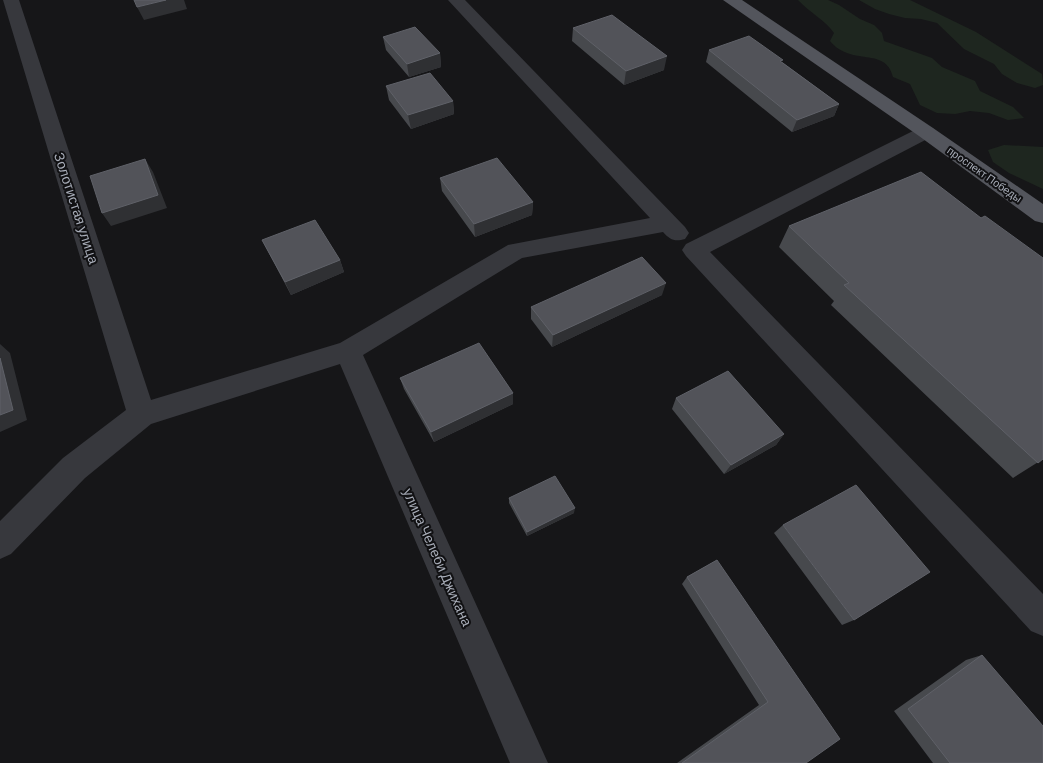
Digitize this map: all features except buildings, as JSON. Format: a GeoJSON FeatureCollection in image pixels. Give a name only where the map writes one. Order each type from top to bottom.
{"type":"FeatureCollection","features":[{"type":"Feature","properties":{"kind":"main road","name":"проспект Победы"},"geometry":{"type":"LineString","coordinates":[[731,0],[926,132],[1043,215]]}},
{"type":"Feature","properties":{"kind":"street","name":"Золотистая улица"},"geometry":{"type":"LineString","coordinates":[[11,0],[142,415]]}},
{"type":"Feature","properties":{"kind":"street"},"geometry":{"type":"LineString","coordinates":[[456,0],[1043,619]]}},
{"type":"Feature","properties":{"kind":"street"},"geometry":{"type":"LineString","coordinates":[[694,250],[926,132]]}},
{"type":"Feature","properties":{"kind":"street"},"geometry":{"type":"LineString","coordinates":[[0,543],[74,468],[142,415],[348,351],[516,252],[668,223]]}},
{"type":"Feature","properties":{"kind":"street","name":"улица Челеби Джихана"},"geometry":{"type":"LineString","coordinates":[[348,351],[529,763]]}},
{"type":"Feature","properties":{"kind":"shaded area"},"geometry":{"type":"Polygon","coordinates":[[[798,0],[828,0],[839,5],[860,19],[874,25],[882,33],[884,41],[932,58],[942,67],[975,81],[980,91],[1013,107],[1024,118],[1008,120],[989,113],[970,111],[955,114],[937,113],[920,105],[910,84],[893,77],[889,68],[883,62],[838,49],[830,41],[834,33],[830,28],[798,0]]]}},
{"type":"Feature","properties":{"kind":"shaded area"},"geometry":{"type":"Polygon","coordinates":[[[859,0],[910,0],[976,32],[1042,74],[1043,85],[1035,88],[1017,83],[1002,74],[994,64],[964,49],[937,23],[889,14],[859,0]]]}},
{"type":"Feature","properties":{"kind":"shaded area"},"geometry":{"type":"Polygon","coordinates":[[[1004,145],[1043,147],[1043,189],[1009,173],[993,162],[988,150],[1004,145]]]}}]}
